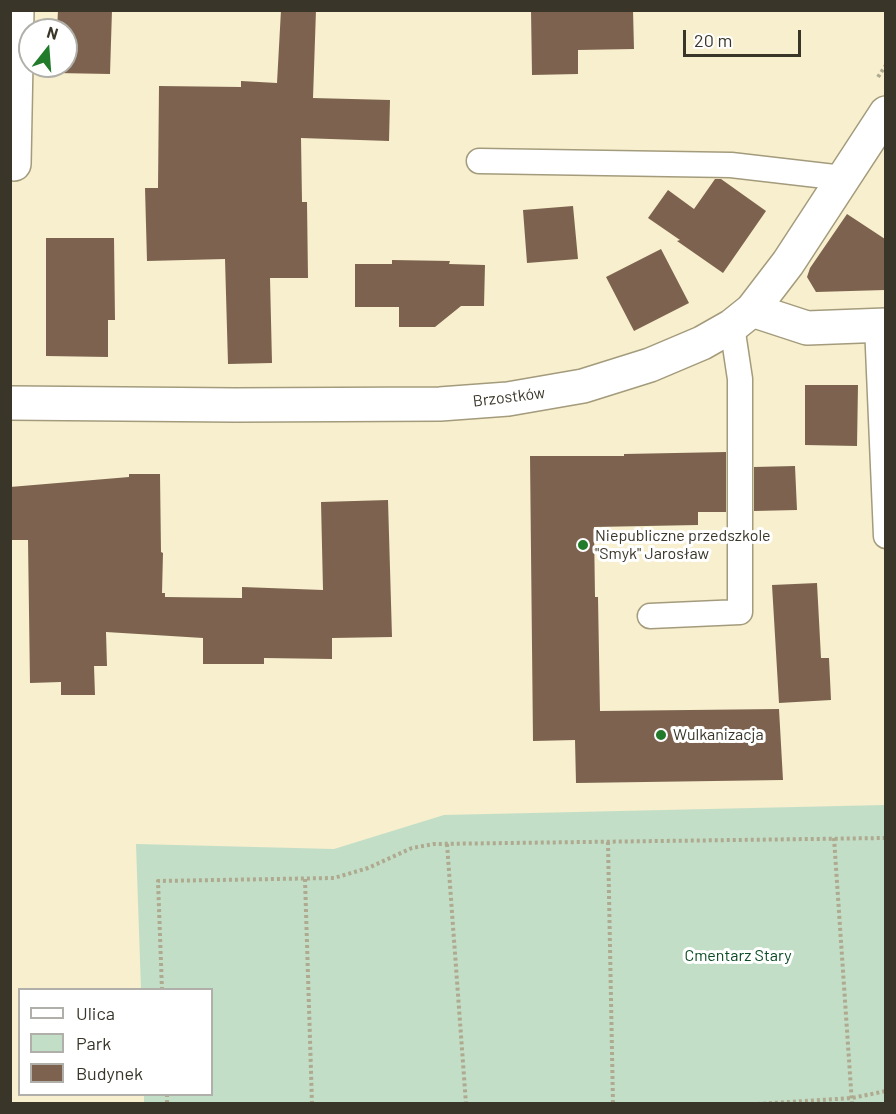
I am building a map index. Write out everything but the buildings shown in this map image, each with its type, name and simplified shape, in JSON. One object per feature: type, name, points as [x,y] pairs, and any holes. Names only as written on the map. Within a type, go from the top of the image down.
[{"type":"street","points":[[15,164],[17,10]]},
{"type":"street","name":"Brzostków","points":[[10,403],[429,405],[508,399],[583,386],[650,365],[702,343],[742,318],[780,275],[885,113]]},
{"type":"street","points":[[742,318],[807,328],[881,325]]},
{"type":"lane","points":[[480,161],[731,165],[843,178]]},
{"type":"lane","points":[[650,616],[740,612],[742,318]]},
{"type":"lane","points":[[881,325],[885,536]]},
{"type":"path","points":[[876,79],[885,65]]},
{"type":"path","points":[[834,838],[852,1104]]},
{"type":"path","points":[[162,988],[158,881],[334,878],[369,868],[412,848],[434,844],[885,838]]},
{"type":"path","points":[[608,842],[613,1104]]},
{"type":"path","points":[[447,844],[466,1104]]},
{"type":"path","points":[[305,879],[312,1104]]},
{"type":"path","points":[[757,1104],[852,1098],[885,1091]]},
{"type":"green space","name":"Cmentarz Stary","points":[[885,805],[885,1103],[144,1103],[144,1096],[213,1096],[213,988],[141,988],[136,844],[334,849],[444,815]]},
{"type":"place","name":"Niepubliczne przedszkole \"Smyk\" Jarosław","points":[[583,545]]},
{"type":"place","name":"Wulkanizacja","points":[[661,735]]}]
